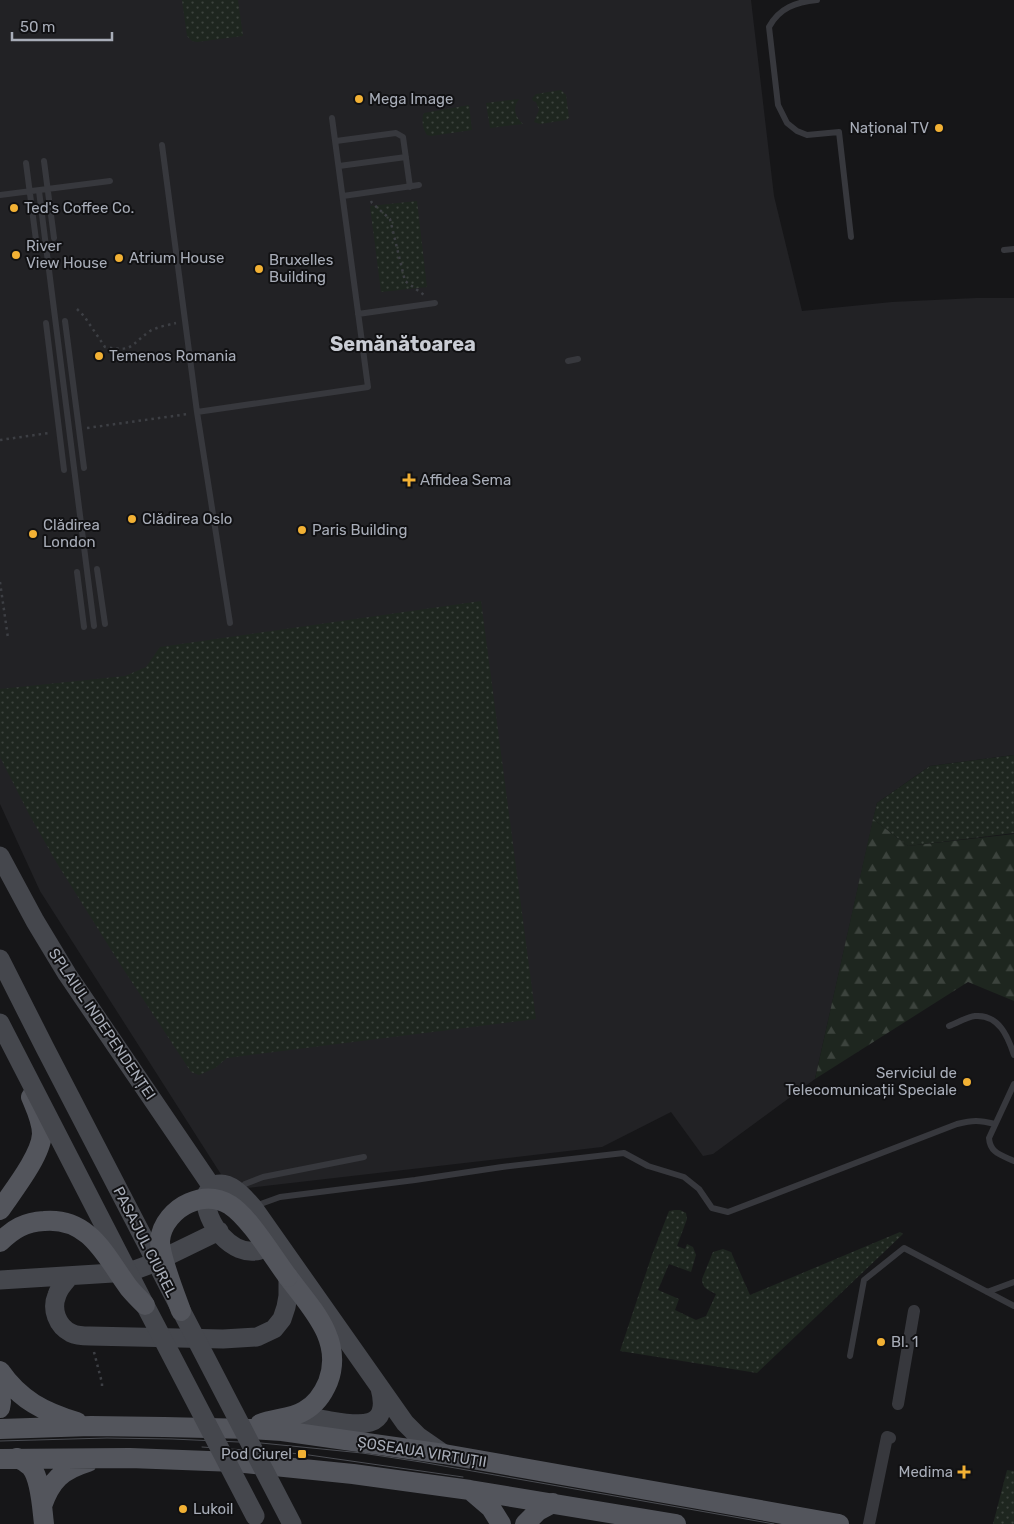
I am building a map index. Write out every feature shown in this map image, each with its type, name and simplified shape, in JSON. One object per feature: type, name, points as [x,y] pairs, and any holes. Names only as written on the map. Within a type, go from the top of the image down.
[{"type":"main road","name":"SPLAIUL INDEPENDENȚEI","points":[[0,856],[35,921],[68,974],[212,1187]]},
{"type":"main road","name":"PASAJUL CIUREL","points":[[0,959],[292,1524]]},
{"type":"main road","name":"PASAJUL CIUREL","points":[[0,1023],[257,1521]]},
{"type":"main road","points":[[0,1210],[33,1160],[41,1143],[41,1124],[22,1075],[20,1062]]},
{"type":"main road","points":[[276,1241],[260,1250],[246,1251],[236,1248],[219,1232],[210,1217],[206,1196],[208,1191],[216,1185],[226,1185],[238,1192],[253,1207],[405,1423],[411,1430],[444,1454]]},
{"type":"main road","points":[[181,1311],[162,1254],[160,1241],[163,1230],[172,1215],[179,1208],[195,1200],[213,1199],[222,1201],[232,1206],[250,1226],[316,1314],[326,1330],[332,1349],[330,1375],[325,1389],[320,1396],[304,1411],[296,1415],[264,1422],[250,1428]]},
{"type":"main road","points":[[0,1242],[22,1225],[34,1222],[49,1220],[78,1226],[92,1238],[130,1290],[145,1306]]},
{"type":"main road","points":[[0,1280],[122,1272],[141,1268],[219,1232]]},
{"type":"main road","points":[[70,1276],[57,1295],[55,1302],[56,1316],[63,1327],[70,1332],[90,1336],[223,1338],[257,1337],[274,1329],[282,1320],[286,1307],[288,1277]]},
{"type":"main road","points":[[0,1371],[10,1385],[38,1407],[61,1417],[91,1426]]},
{"type":"main road","points":[[282,1431],[312,1419],[358,1424],[371,1422],[377,1417],[382,1408],[380,1386]]},
{"type":"main road","points":[[0,1393],[0,1408]]},
{"type":"main road","name":"ȘOSEAUA VIRTUȚII","points":[[0,1429],[91,1426],[250,1428],[282,1431],[444,1454],[839,1524]]},
{"type":"main road","points":[[9,1458],[27,1464],[34,1472],[43,1515]]},
{"type":"main road","name":"ȘOSEAUA VIRTUȚII","points":[[9,1458],[99,1458],[235,1462],[353,1474],[470,1490],[553,1504],[629,1520],[676,1524]]},
{"type":"main road","points":[[43,1515],[48,1490],[58,1476],[72,1468],[99,1458]]},
{"type":"main road","points":[[470,1490],[491,1508],[501,1524]]},
{"type":"main road","points":[[525,1524],[538,1512],[553,1504]]},
{"type":"street","points":[[898,1404],[914,1311]]},
{"type":"street","points":[[869,1524],[887,1437],[890,1438]]},
{"type":"lane","points":[[816,0],[806,1],[784,10],[774,17],[769,27],[778,105],[788,123],[797,131],[807,136],[839,132],[851,236]]},
{"type":"lane","points":[[197,412],[368,387],[332,118]]},
{"type":"lane","points":[[336,141],[396,133],[403,137],[410,186]]},
{"type":"lane","points":[[162,145],[197,412],[230,623]]},
{"type":"lane","points":[[339,166],[406,157]]},
{"type":"lane","points":[[44,161],[54,238]]},
{"type":"lane","points":[[26,163],[36,240]]},
{"type":"lane","points":[[0,195],[110,181]]},
{"type":"lane","points":[[343,196],[419,185]]},
{"type":"lane","points":[[38,191],[94,626]]},
{"type":"lane","points":[[1004,250],[1014,249]]},
{"type":"lane","points":[[358,314],[436,303]]},
{"type":"lane","points":[[65,321],[84,468]]},
{"type":"lane","points":[[46,323],[64,470]]},
{"type":"lane","points":[[568,360],[578,359]]},
{"type":"lane","points":[[97,569],[104,624]]},
{"type":"lane","points":[[77,572],[84,627]]},
{"type":"lane","points":[[949,1026],[974,1016],[986,1017],[998,1023],[1005,1033],[1014,1055]]},
{"type":"lane","points":[[1014,1084],[989,1138],[989,1145],[994,1152],[1014,1161]]},
{"type":"lane","points":[[253,1207],[280,1197],[502,1167],[624,1153],[648,1166],[684,1177],[699,1189],[712,1208],[728,1212],[957,1124],[972,1120],[982,1120],[995,1124]]},
{"type":"lane","points":[[238,1192],[245,1184],[263,1177],[364,1157]]},
{"type":"lane","points":[[850,1356],[864,1280],[904,1248],[1014,1306]]},
{"type":"lane","points":[[987,1292],[1014,1282]]},
{"type":"path","points":[[369,192],[372,203],[390,219],[405,281],[436,303]]},
{"type":"path","points":[[77,309],[105,347],[122,350],[134,345],[152,330],[185,323]]},
{"type":"path","points":[[80,429],[197,412]]},
{"type":"path","points":[[0,440],[60,432]]},
{"type":"path","points":[[0,582],[8,638]]},
{"type":"path","points":[[90,1336],[102,1382],[102,1389]]},
{"type":"shaded area","points":[[0,0],[751,0],[774,196],[802,311],[892,302],[1014,298],[1014,755],[930,766],[877,803],[815,1079],[713,1154],[703,1156],[671,1112],[602,1147],[231,1190],[40,891],[0,804]]},
{"type":"green space","points":[[182,0],[238,0],[243,36],[192,41],[187,36]]},
{"type":"green space","points":[[561,90],[566,95],[569,118],[540,124],[534,122],[539,110],[532,98],[536,94]]},
{"type":"green space","points":[[519,99],[515,112],[523,124],[490,128],[486,103]]},
{"type":"green space","points":[[469,105],[472,130],[427,135],[423,124],[424,113]]},
{"type":"green space","points":[[417,201],[427,287],[381,292],[370,206]]},
{"type":"green space","points":[[481,601],[536,1019],[227,1058],[215,1068],[199,1075],[191,1072],[58,865],[0,757],[0,689],[125,676],[146,667],[160,647]]},
{"type":"green space","points":[[1014,755],[1014,833],[908,846],[873,819],[877,803],[930,766]]},
{"type":"green space","points":[[873,819],[908,846],[1014,834],[1014,1001],[968,982],[815,1079]]},
{"type":"green space","points":[[674,1210],[686,1213],[687,1219],[677,1246],[685,1249],[687,1244],[693,1247],[696,1255],[691,1272],[669,1264],[658,1290],[679,1299],[675,1310],[696,1320],[706,1316],[716,1294],[704,1287],[702,1282],[713,1252],[723,1249],[731,1252],[750,1295],[900,1232],[903,1234],[757,1373],[620,1351],[652,1255],[669,1211]]},
{"type":"green space","points":[[1007,1470],[1014,1471],[1014,1524],[993,1524]]},
{"type":"tram line","points":[[0,1441],[107,1438],[172,1439],[261,1443],[362,1453],[774,1524]]},
{"type":"tram line","points":[[202,1447],[302,1454],[463,1477]]},
{"type":"place","name":"Mega Image","points":[[359,99]]},
{"type":"place","name":"Național TV","points":[[939,128]]},
{"type":"place","name":"Ted's Coffee Co.","points":[[14,208]]},
{"type":"place","name":"River View House","points":[[16,255]]},
{"type":"place","name":"Atrium House","points":[[119,258]]},
{"type":"place","name":"Bruxelles Building","points":[[259,269]]},
{"type":"place","name":"Temenos Romania","points":[[99,356]]},
{"type":"place","name":"Affidea Sema","points":[[409,480]]},
{"type":"place","name":"Clădirea Oslo","points":[[132,519]]},
{"type":"place","name":"Paris Building","points":[[302,530]]},
{"type":"place","name":"Clădirea London","points":[[33,534]]},
{"type":"place","name":"Serviciul de Telecomunicații Speciale","points":[[967,1082]]},
{"type":"place","name":"Bl. 1","points":[[881,1342]]},
{"type":"place","name":"Pod Ciurel","points":[[302,1454]]},
{"type":"place","name":"Medima","points":[[964,1472]]},
{"type":"place","name":"Lukoil","points":[[183,1509]]},
{"type":"district","name":"Semănătoarea","points":[[403,344]]}]
